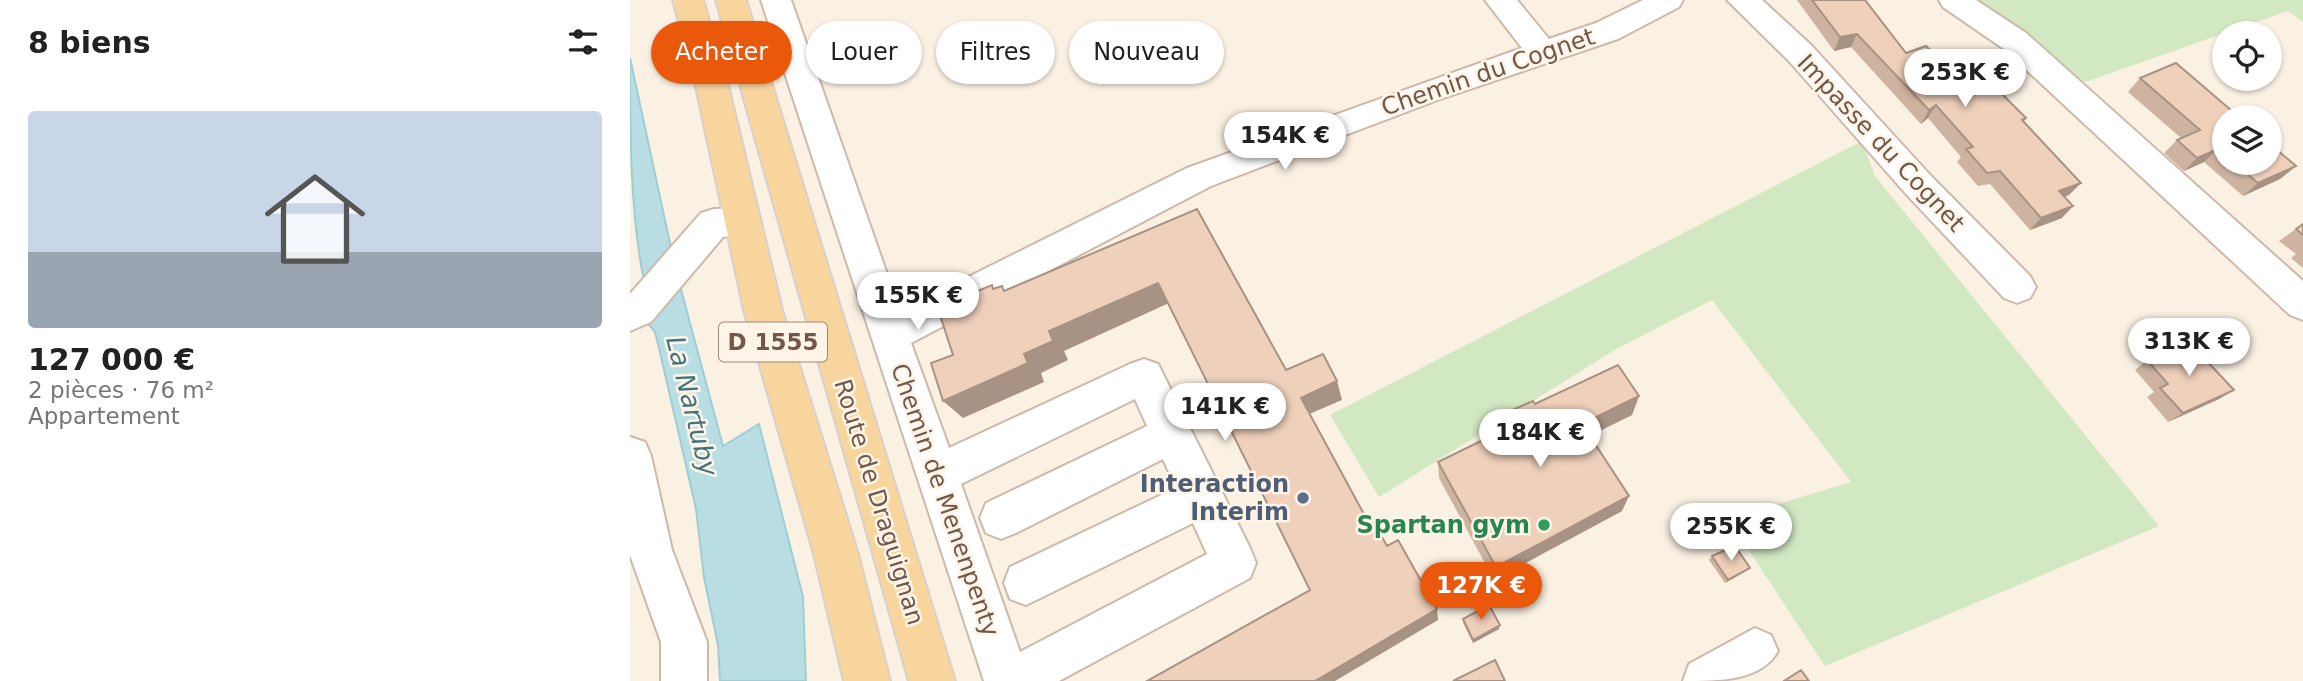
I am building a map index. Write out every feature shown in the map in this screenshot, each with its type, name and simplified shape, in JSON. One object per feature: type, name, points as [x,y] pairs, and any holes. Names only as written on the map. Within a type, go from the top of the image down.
[{"type":"main road","name":"D 1555","points":[[688,0],[709,72],[726,225],[763,310],[836,554],[867,681]]},
{"type":"main road","name":"Route de Draguignan","points":[[731,0],[932,681]]},
{"type":"street","name":"Chemin de Menenpenty","points":[[776,0],[888,336],[1010,681]]},
{"type":"street","points":[[1500,0],[1543,53]]},
{"type":"street","name":"Chemin du Cognet","points":[[888,336],[1199,177],[1432,90],[1608,31],[1668,0]]},
{"type":"street","name":"Impasse du Cognet","points":[[1742,0],[1762,15],[1925,193],[2017,287]]},
{"type":"street","points":[[1954,0],[2015,41],[2303,304]]},
{"type":"street","points":[[634,313],[726,225]]},
{"type":"street","points":[[936,475],[1144,376],[1234,564],[1010,681]]},
{"type":"street","points":[[1001,518],[1172,434]]},
{"type":"street","points":[[630,456],[650,550],[684,642],[684,681]]},
{"type":"street","points":[[1026,583],[1202,497]]},
{"type":"street","points":[[1706,681],[1755,651]]},
{"type":"green space","points":[[1970,0],[2303,0],[2303,22],[2288,11],[2259,21],[2212,21],[2212,38],[2085,82]]},
{"type":"green space","points":[[1862,141],[1875,176],[2159,526],[1825,666],[1728,519],[1851,482],[1712,300],[1618,348],[1379,497],[1330,415]]},
{"type":"water","points":[[630,58],[673,257],[646,289],[634,206]]},
{"type":"water","name":"La Nartuby","points":[[679,282],[723,446],[759,424],[803,597],[806,681],[720,681],[718,645],[704,577],[696,509],[655,332],[646,321]]},
{"type":"building","points":[[1812,0],[1865,0],[1906,53],[1926,46],[1958,78],[1979,71],[2026,118],[2022,120],[2081,183],[2059,191],[2073,206],[2041,218],[2000,171],[1987,173],[1966,149],[1973,147],[1936,105],[1929,110],[1857,34],[1840,37]]},
{"type":"building","points":[[2176,63],[2225,105],[2212,105],[2212,152],[2197,158],[2177,140],[2200,130],[2140,78]]},
{"type":"building","points":[[2282,154],[2296,166],[2282,172]]},
{"type":"building","points":[[2248,175],[2276,175],[2258,183]]},
{"type":"building","points":[[1197,209],[1286,370],[1323,354],[1337,381],[1301,398],[1365,516],[1369,514],[1387,546],[1398,540],[1437,609],[1315,681],[1147,681],[1310,590],[1158,283],[1049,331],[1053,341],[1024,354],[1028,363],[943,401],[931,363],[953,355],[941,318],[973,304],[970,294],[992,285],[993,289],[1002,286],[1004,291]]},
{"type":"building","points":[[2303,224],[2303,235],[2296,229]]},
{"type":"building","points":[[2190,343],[2234,390],[2183,413],[2160,388],[2168,384],[2147,360]]},
{"type":"building","points":[[1618,365],[1639,396],[1582,424],[1629,496],[1496,567],[1438,462],[1518,423],[1512,410],[1533,401],[1535,404]]},
{"type":"building","points":[[1735,546],[1750,568],[1728,580],[1712,556]]},
{"type":"building","points":[[1489,605],[1500,625],[1473,640],[1463,619]]},
{"type":"building","points":[[1495,660],[1505,681],[1453,681]]},
{"type":"building","points":[[1801,670],[1809,681],[1784,681]]},
{"type":"place","name":"Interaction Interim","points":[[1303,498]]},
{"type":"place","name":"Spartan gym","points":[[1544,525]]}]
